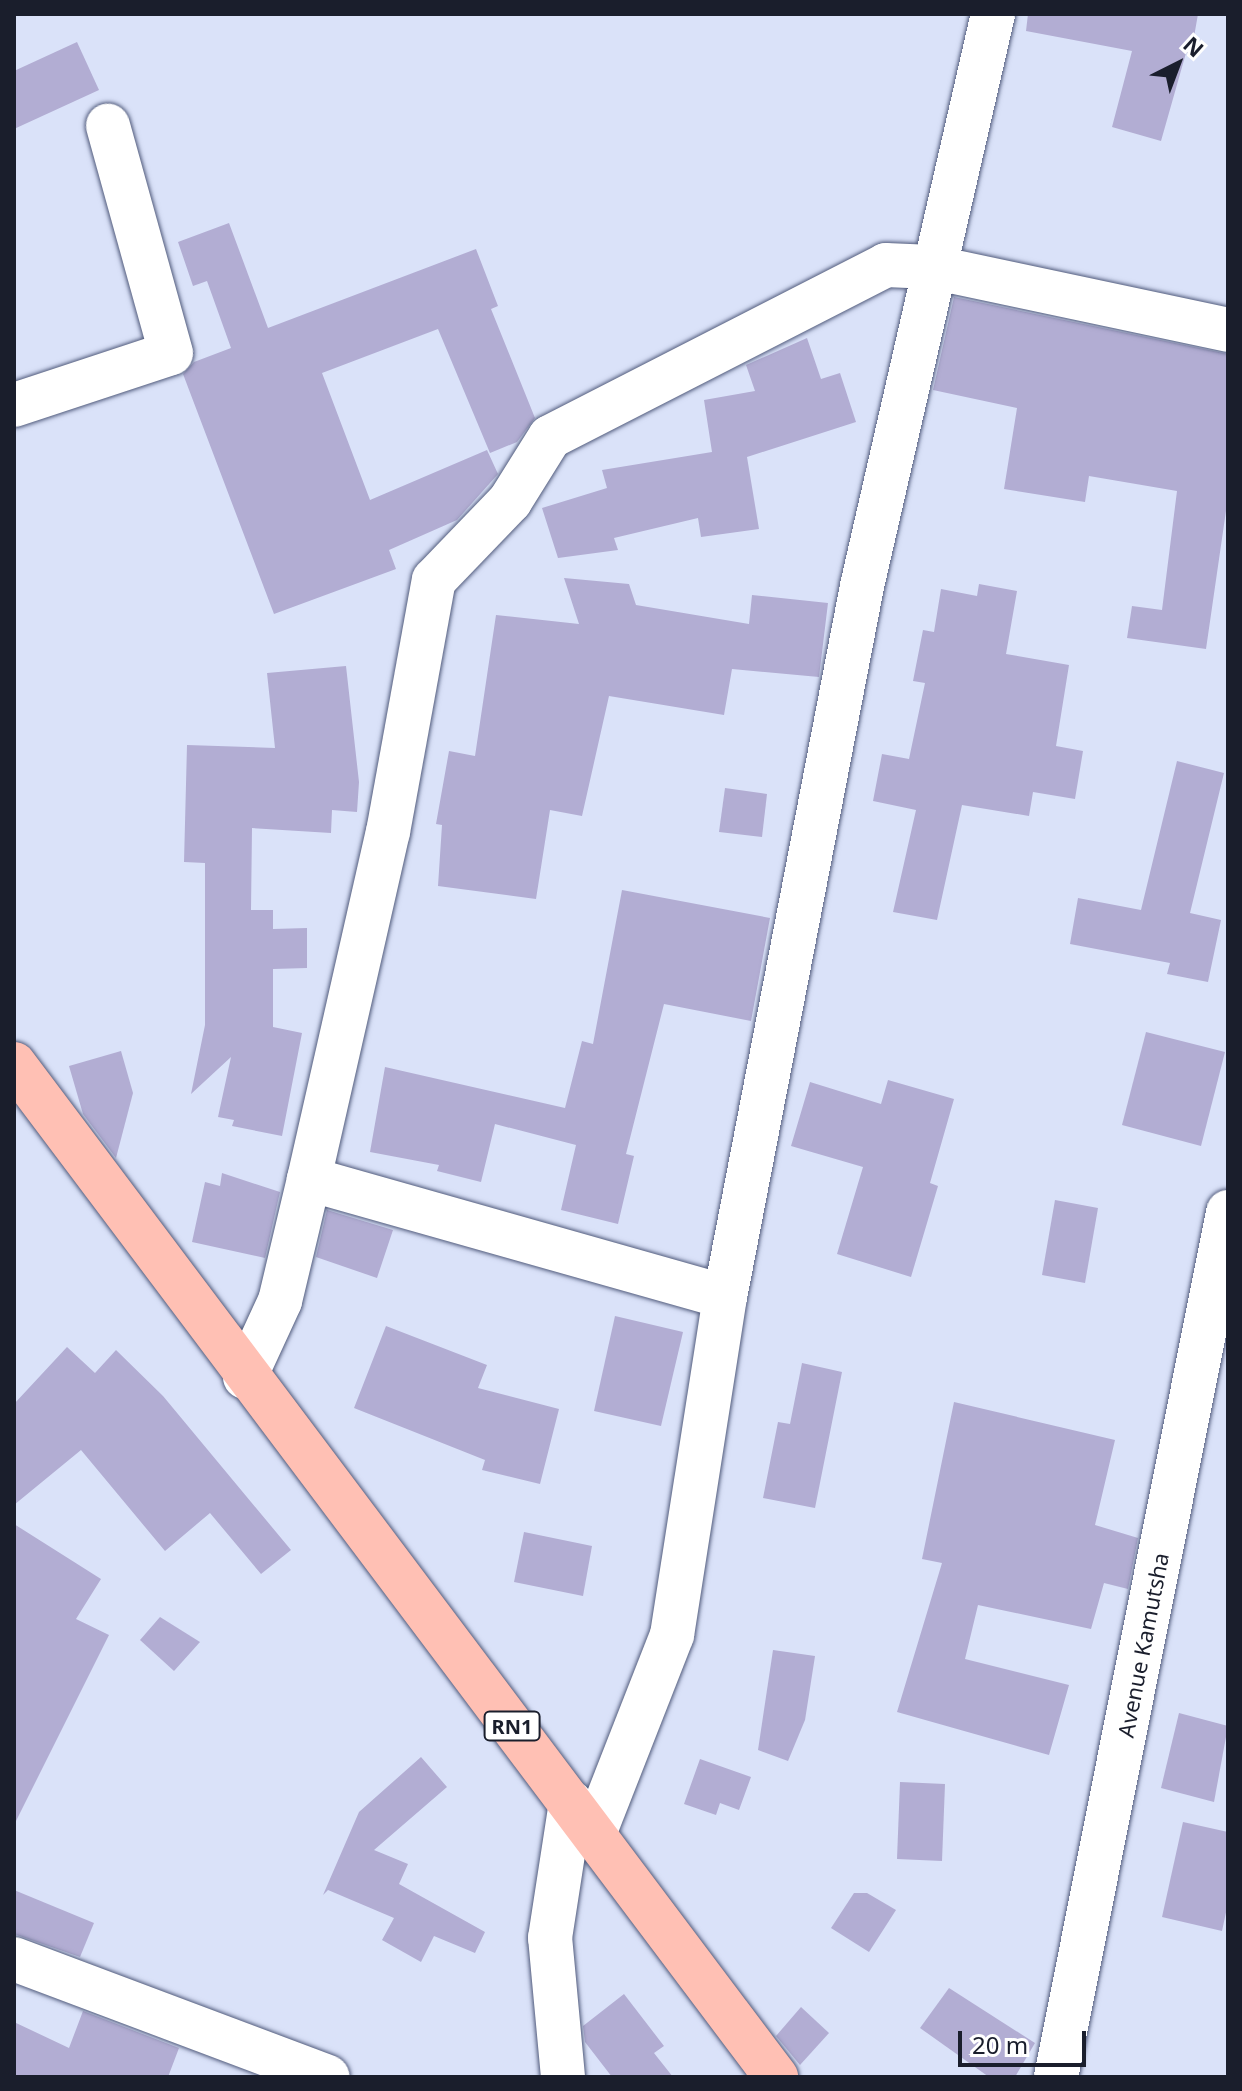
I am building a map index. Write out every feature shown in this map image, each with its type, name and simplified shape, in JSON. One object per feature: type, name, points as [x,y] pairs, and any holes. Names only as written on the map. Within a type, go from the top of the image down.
[{"type":"highway","name":"RN1","points":[[14,1064],[245,1377],[776,2077]]},
{"type":"street","points":[[563,2077],[550,1938],[582,1819],[672,1635],[725,1297],[862,586],[932,267],[993,14]]},
{"type":"street","points":[[14,405],[171,353],[108,126]]},
{"type":"street","points":[[245,1377],[280,1301],[309,1179],[388,832],[434,580],[510,501],[550,437],[886,265],[932,267],[1228,330]]},
{"type":"street","points":[[309,1179],[725,1297]]},
{"type":"street","name":"Avenue Kamutsha","points":[[1056,2077],[1228,1212]]},
{"type":"street","points":[[14,1959],[328,2077]]},
{"type":"building","points":[[1028,14],[1198,14],[1191,54],[1186,53],[1161,141],[1112,127],[1132,51],[1026,31]]},
{"type":"building","points":[[77,42],[99,90],[14,129],[14,71]]},
{"type":"building","points":[[229,223],[268,328],[476,249],[498,306],[491,309],[535,418],[517,442],[490,453],[438,329],[322,373],[370,500],[487,450],[498,474],[457,520],[389,550],[396,569],[274,614],[183,374],[194,362],[231,348],[207,281],[193,286],[178,242]]},
{"type":"building","points":[[954,297],[1228,354],[1228,497],[1206,649],[1127,638],[1132,606],[1162,610],[1177,491],[1089,476],[1085,502],[1004,489],[1017,408],[933,390]]},
{"type":"building","points":[[807,338],[821,379],[840,373],[856,422],[747,457],[759,529],[701,537],[698,518],[614,538],[618,550],[558,558],[542,508],[607,488],[602,470],[712,452],[704,400],[755,391],[746,365]]},
{"type":"building","points":[[564,578],[629,584],[636,605],[749,624],[752,595],[828,603],[819,677],[732,669],[724,715],[609,696],[582,816],[550,810],[536,899],[438,886],[442,825],[436,824],[449,751],[475,756],[496,615],[579,624]]},
{"type":"building","points":[[979,584],[1017,591],[1006,654],[1069,665],[1056,746],[1083,751],[1075,799],[1033,792],[1029,816],[962,805],[937,920],[893,912],[916,810],[873,801],[882,754],[909,759],[925,683],[913,681],[923,630],[934,632],[941,589],[977,596]]},
{"type":"building","points":[[346,666],[359,782],[357,812],[332,810],[331,833],[252,828],[251,910],[273,910],[273,929],[307,928],[307,968],[273,969],[273,1027],[302,1033],[282,1136],[232,1126],[234,1120],[218,1117],[231,1057],[191,1094],[205,1025],[205,863],[184,862],[187,745],[275,748],[267,673]]},
{"type":"building","points":[[1177,761],[1224,773],[1190,913],[1221,920],[1208,982],[1167,974],[1170,963],[1070,944],[1078,898],[1141,910]]},
{"type":"building","points":[[725,788],[767,794],[762,837],[719,832]]},
{"type":"building","points":[[622,890],[770,918],[751,1021],[664,1004],[626,1154],[634,1156],[618,1224],[561,1210],[576,1145],[495,1124],[481,1182],[437,1171],[439,1165],[370,1152],[385,1067],[565,1108],[582,1041],[593,1044]]},
{"type":"building","points":[[1146,1032],[1225,1052],[1201,1146],[1122,1125]]},
{"type":"building","points":[[121,1051],[133,1093],[116,1158],[83,1114],[69,1066]]},
{"type":"building","points":[[888,1080],[954,1099],[930,1183],[938,1186],[911,1277],[837,1254],[863,1167],[791,1146],[810,1082],[881,1104]]},
{"type":"building","points":[[222,1173],[280,1192],[265,1258],[192,1242],[205,1182],[220,1186]]},
{"type":"building","points":[[1055,1200],[1098,1208],[1085,1283],[1042,1275]]},
{"type":"building","points":[[327,1210],[393,1230],[377,1278],[316,1257]]},
{"type":"building","points":[[615,1316],[683,1332],[661,1426],[594,1411]]},
{"type":"building","points":[[386,1326],[487,1365],[478,1388],[559,1409],[540,1484],[482,1470],[485,1460],[354,1408]]},
{"type":"building","points":[[67,1347],[95,1373],[116,1350],[163,1396],[291,1550],[261,1574],[210,1513],[165,1551],[81,1450],[14,1505],[14,1404]]},
{"type":"building","points":[[802,1363],[842,1372],[815,1508],[763,1498],[778,1422],[790,1424]]},
{"type":"building","points":[[954,1402],[1115,1440],[1095,1525],[1138,1538],[1128,1589],[1104,1583],[1091,1629],[978,1605],[965,1659],[1069,1685],[1049,1755],[897,1712],[942,1563],[922,1559]]},
{"type":"building","points":[[14,1524],[101,1579],[76,1619],[109,1635],[14,1825]]},
{"type":"building","points":[[524,1532],[592,1546],[583,1596],[514,1582]]},
{"type":"building","points":[[160,1617],[200,1642],[174,1671],[140,1640]]},
{"type":"building","points":[[773,1650],[815,1656],[805,1720],[788,1761],[758,1750]]},
{"type":"building","points":[[1179,1713],[1228,1726],[1214,1802],[1161,1788]]},
{"type":"building","points":[[421,1757],[447,1787],[374,1850],[408,1864],[399,1884],[485,1932],[475,1953],[434,1936],[421,1962],[382,1940],[394,1918],[328,1890],[323,1895],[359,1812]]},
{"type":"building","points":[[700,1759],[751,1777],[739,1810],[720,1803],[716,1815],[684,1804]]},
{"type":"building","points":[[900,1782],[945,1784],[942,1861],[897,1859]]},
{"type":"building","points":[[1183,1822],[1228,1832],[1228,1903],[1222,1931],[1162,1917]]},
{"type":"building","points":[[14,1890],[94,1923],[80,1957],[14,1934]]},
{"type":"building","points":[[854,1893],[867,1893],[896,1910],[869,1952],[831,1928]]},
{"type":"building","points":[[949,1988],[1035,2043],[1015,2077],[989,2077],[920,2028]]},
{"type":"building","points":[[624,1994],[664,2046],[654,2053],[673,2077],[612,2077],[585,2042],[583,2026]]},
{"type":"building","points":[[801,2007],[829,2033],[800,2065],[776,2036]]},
{"type":"building","points":[[83,2011],[179,2048],[168,2077],[14,2077],[14,2022],[69,2048]]}]
